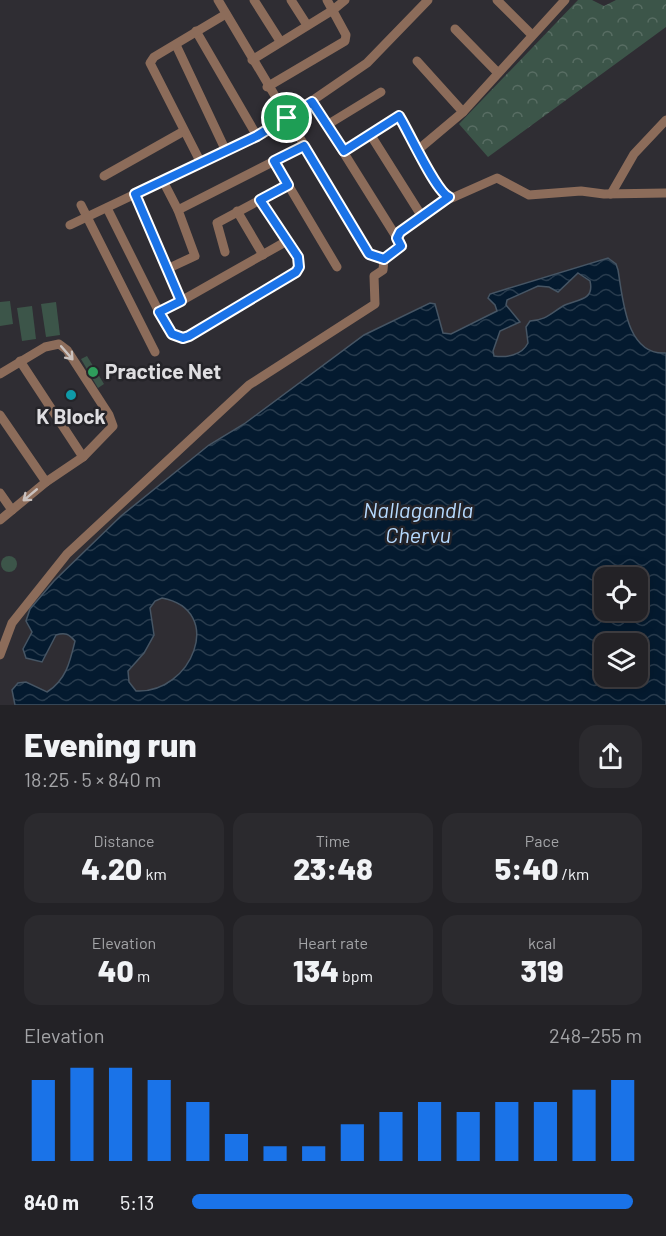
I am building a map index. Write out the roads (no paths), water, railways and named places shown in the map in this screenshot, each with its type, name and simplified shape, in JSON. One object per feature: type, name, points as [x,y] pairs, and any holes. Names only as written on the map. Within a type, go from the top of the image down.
[{"type":"street","points":[[218,0],[267,87],[369,254],[384,259]]},
{"type":"street","points":[[254,0],[280,41]]},
{"type":"street","points":[[291,0],[307,25]]},
{"type":"street","points":[[267,87],[345,41],[346,35],[327,0]]},
{"type":"street","points":[[252,60],[333,10],[345,0]]},
{"type":"street","points":[[70,225],[257,136],[287,118],[367,63],[428,0]]},
{"type":"street","points":[[497,0],[531,34]]},
{"type":"street","points":[[419,148],[463,112],[531,34],[565,0]]},
{"type":"street","points":[[201,163],[150,66],[150,60],[196,30],[226,14]]},
{"type":"street","points":[[455,29],[498,74]]},
{"type":"street","points":[[196,30],[257,136]]},
{"type":"street","points":[[176,45],[226,151]]},
{"type":"street","points":[[417,61],[463,112]]},
{"type":"street","points":[[327,125],[381,92]]},
{"type":"street","points":[[0,655],[12,622],[67,554],[249,385],[375,304],[374,276],[383,270],[384,259],[401,246],[312,102]]},
{"type":"street","points":[[391,106],[419,148],[421,159],[442,193],[449,197]]},
{"type":"street","points":[[344,151],[399,116]]},
{"type":"street","points":[[611,194],[634,154],[666,120]]},
{"type":"street","points":[[104,176],[184,131]]},
{"type":"street","points":[[370,134],[420,215]]},
{"type":"street","points":[[178,210],[304,146]]},
{"type":"street","points":[[274,161],[337,267]]},
{"type":"street","points":[[397,238],[420,215],[449,197],[497,178],[530,195],[581,191],[611,194],[666,193]]},
{"type":"street","points":[[163,181],[178,210],[195,256],[167,269]]},
{"type":"street","points":[[225,252],[216,225],[237,211],[288,185]]},
{"type":"street","points":[[135,194],[181,301]]},
{"type":"street","points":[[106,208],[172,334],[183,338],[296,272],[300,262],[260,200]]},
{"type":"street","points":[[81,205],[155,352]]},
{"type":"street","points":[[237,211],[263,255]]},
{"type":"street","points":[[159,312],[288,241]]},
{"type":"street","points":[[0,375],[45,347],[59,344],[67,350],[109,415],[113,426],[82,457],[46,482],[0,520]]},
{"type":"street","points":[[20,361],[82,457]]},
{"type":"street","points":[[0,415],[46,482]]},
{"type":"street","points":[[0,493],[12,510]]},
{"type":"water","name":"Nallagandla Chervu","points":[[608,258],[616,264],[625,310],[635,336],[642,345],[653,351],[666,353],[666,705],[15,705],[12,690],[18,683],[26,682],[47,692],[59,682],[69,663],[75,641],[67,634],[56,635],[42,662],[26,658],[23,649],[32,632],[26,621],[30,609],[54,581],[121,516],[209,445],[244,424],[364,335],[430,303],[435,304],[443,333],[451,334],[497,311],[488,298],[490,294]],"holes":[[[578,273],[590,281],[591,288],[587,296],[563,306],[544,318],[530,321],[526,327],[528,343],[518,353],[509,356],[494,356],[493,351],[500,331],[520,322],[506,305],[507,300],[538,286],[549,287],[558,292]],[[162,598],[182,606],[193,618],[197,633],[194,650],[186,666],[173,679],[156,688],[136,691],[129,682],[128,671],[144,653],[154,635],[150,608],[155,601]]]},
{"type":"place","name":"Practice Net","points":[[93,372]]},
{"type":"place","name":"K Block","points":[[71,395]]}]
